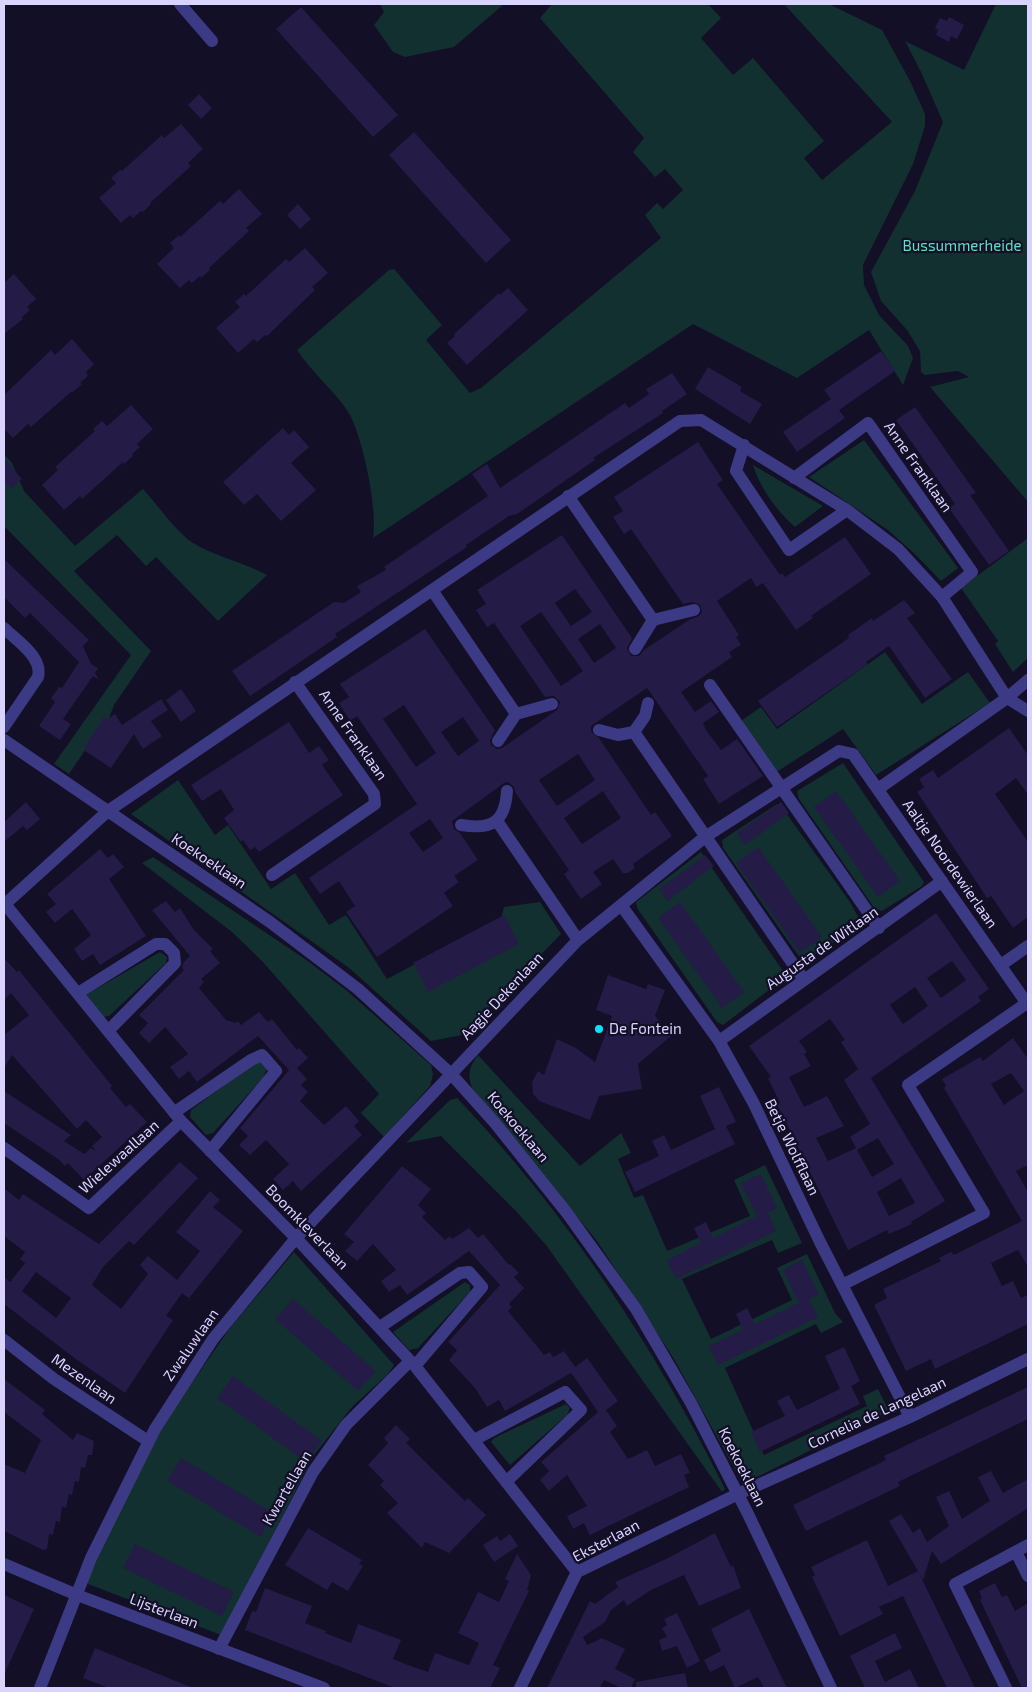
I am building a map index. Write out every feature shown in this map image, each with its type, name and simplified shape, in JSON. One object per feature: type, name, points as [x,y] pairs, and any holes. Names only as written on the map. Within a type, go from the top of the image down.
[{"type":"street","points":[[180,4],[212,41]]},
{"type":"street","points":[[4,905],[108,811],[680,421],[701,420],[744,445],[847,510],[898,549],[942,597],[1007,698],[1028,711]]},
{"type":"street","name":"Anne Franklaan","points":[[794,478],[868,422],[972,572],[942,597]]},
{"type":"street","points":[[744,445],[736,471],[789,550],[847,510]]},
{"type":"street","points":[[568,496],[653,620]]},
{"type":"street","points":[[432,590],[516,714]]},
{"type":"street","points":[[635,649],[653,620],[694,610]]},
{"type":"street","points":[[4,628],[37,660],[40,669],[38,677],[4,727]]},
{"type":"street","points":[[878,788],[1007,698],[1028,680]]},
{"type":"street","name":"Anne Franklaan","points":[[272,875],[375,804],[374,794],[295,682]]},
{"type":"street","points":[[710,685],[879,928]]},
{"type":"street","points":[[599,730],[618,736],[634,732],[645,716],[648,703]]},
{"type":"street","points":[[498,741],[516,714],[552,704]]},
{"type":"street","points":[[634,732],[804,980]]},
{"type":"street","name":"Koekoeklaan","points":[[4,740],[270,922],[350,983],[452,1075],[495,1123],[567,1213],[636,1309],[691,1403],[738,1494],[832,1688]]},
{"type":"street","name":"Aagje Dekenlaan","points":[[452,1075],[578,940],[705,837],[839,751]]},
{"type":"street","name":"Aaltje Noordewierlaan","points":[[839,751],[853,754],[1028,1004]]},
{"type":"street","points":[[461,825],[477,828],[497,821],[506,808],[507,791]]},
{"type":"street","points":[[497,821],[578,940]]},
{"type":"street","name":"Augusta de Witlaan","points":[[719,1041],[942,882]]},
{"type":"street","name":"Boomkleverlaan","points":[[4,905],[178,1117],[296,1238],[380,1327],[412,1364],[507,1481],[577,1572]]},
{"type":"street","name":"Betje Wolfflaan","points":[[621,906],[719,1041],[753,1102],[842,1285],[910,1417]]},
{"type":"street","points":[[78,993],[156,944],[165,944],[174,952],[174,963],[108,1031]]},
{"type":"street","points":[[1001,965],[1028,946]]},
{"type":"street","points":[[842,1285],[984,1213],[908,1085],[1028,1004]]},
{"type":"street","points":[[178,1117],[251,1060],[262,1055],[276,1071],[210,1151]]},
{"type":"street","name":"Zwaluwlaan","points":[[40,1688],[91,1558],[148,1441],[184,1382],[213,1339],[296,1238],[452,1075]]},
{"type":"street","name":"Wielewaallaan","points":[[4,1148],[89,1208],[178,1117]]},
{"type":"street","points":[[380,1327],[460,1273],[469,1272],[482,1287],[412,1364]]},
{"type":"street","name":"Mezenlaan","points":[[4,1340],[54,1379],[148,1441]]},
{"type":"street","name":"Cornelia de Langelaan","points":[[738,1494],[910,1417],[1028,1359]]},
{"type":"street","name":"Kwartellaan","points":[[219,1649],[313,1472],[346,1425],[412,1364]]},
{"type":"street","points":[[474,1440],[565,1392],[581,1410],[507,1481]]},
{"type":"street","name":"Eksterlaan","points":[[520,1688],[577,1572],[738,1494]]},
{"type":"street","points":[[1006,1688],[955,1584],[1028,1545]]},
{"type":"street","points":[[1016,1552],[1028,1576]]},
{"type":"street","name":"Lijsterlaan","points":[[4,1564],[77,1596],[317,1687]]},
{"type":"green space","points":[[380,4],[504,4],[454,47],[405,57],[393,52],[374,25],[384,12]]},
{"type":"green space","points":[[552,4],[708,4],[721,18],[701,38],[733,75],[753,58],[824,141],[804,158],[822,180],[892,122],[784,4],[829,4],[882,30],[910,81],[925,114],[925,126],[913,164],[863,265],[864,285],[879,315],[908,346],[913,358],[903,385],[869,330],[797,378],[693,324],[373,538],[374,526],[371,493],[355,426],[345,407],[297,350],[389,270],[394,269],[442,325],[426,340],[470,393],[481,388],[661,238],[645,215],[657,203],[663,209],[683,190],[665,169],[655,177],[633,152],[644,138],[540,18]]},
{"type":"green space","name":"Bussummerheide","points":[[996,4],[1028,4],[1028,502],[930,387],[969,377],[958,371],[925,375],[921,372],[920,351],[907,330],[881,301],[871,272],[915,191],[943,122],[905,41],[964,70]]},
{"type":"green space","points":[[864,440],[958,568],[941,581],[888,530],[809,477]]},
{"type":"green space","points":[[4,454],[12,463],[24,491],[75,546],[143,489],[187,539],[211,552],[267,575],[218,621],[156,557],[146,566],[117,535],[74,571],[151,651],[114,705],[104,731],[94,737],[69,774],[54,764],[131,655],[4,526]]},
{"type":"green space","points":[[753,465],[823,506],[795,527],[770,499]]},
{"type":"green space","points":[[1028,538],[1028,658],[1013,672],[995,644],[998,641],[961,588]]},
{"type":"green space","points":[[885,652],[922,704],[968,672],[990,703],[876,775],[843,729],[775,773],[741,721],[761,707],[777,729]]},
{"type":"green space","points":[[843,763],[924,882],[922,886],[882,911],[875,909],[799,799],[797,791]]},
{"type":"green space","points":[[178,780],[215,835],[228,825],[271,889],[295,873],[329,925],[346,915],[387,979],[501,919],[504,907],[540,902],[561,934],[462,1035],[431,1041],[348,967],[131,814]]},
{"type":"green space","points":[[777,804],[781,806],[850,902],[862,924],[803,962],[723,848],[722,840]]},
{"type":"green space","points":[[701,852],[785,974],[782,980],[723,1025],[717,1022],[637,908],[636,902]]},
{"type":"green space","points":[[153,857],[305,959],[346,990],[431,1065],[433,1074],[430,1086],[384,1137],[361,1113],[379,1094],[262,961],[232,932],[142,863]]},
{"type":"green space","points":[[160,952],[167,957],[166,963],[109,1016],[103,1017],[86,996]]},
{"type":"green space","points":[[478,1055],[580,1166],[621,1133],[631,1153],[618,1159],[634,1198],[643,1195],[667,1251],[750,1216],[734,1180],[765,1165],[802,1243],[778,1253],[772,1240],[682,1279],[711,1339],[792,1300],[777,1268],[807,1254],[835,1313],[843,1322],[821,1333],[816,1324],[725,1368],[764,1455],[867,1406],[863,1396],[878,1389],[889,1411],[743,1484],[674,1359],[597,1241],[472,1088],[470,1071]]},
{"type":"green space","points":[[256,1062],[264,1062],[268,1067],[263,1078],[213,1133],[206,1135],[190,1117],[191,1110]]},
{"type":"green space","points":[[457,1098],[535,1187],[606,1283],[669,1384],[698,1436],[725,1489],[722,1492],[546,1245],[516,1211],[441,1136],[406,1143],[450,1100]]},
{"type":"green space","points":[[294,1252],[394,1365],[388,1374],[352,1407],[314,1455],[221,1635],[88,1584],[88,1578],[148,1450],[170,1414],[230,1328]]},
{"type":"green space","points":[[465,1282],[470,1285],[470,1292],[418,1348],[409,1350],[393,1332]]},
{"type":"green space","points":[[566,1404],[570,1408],[567,1415],[510,1465],[491,1442],[494,1438]]},
{"type":"building","points":[[301,7],[398,115],[373,137],[276,29]]},
{"type":"building","points":[[949,17],[964,25],[957,39],[951,36],[949,42],[936,35],[938,30],[935,28],[940,18],[947,21]]},
{"type":"building","points":[[199,94],[212,108],[201,119],[188,105]]},
{"type":"building","points":[[181,124],[203,149],[188,163],[191,166],[150,203],[143,212],[141,211],[133,218],[130,215],[121,223],[99,198],[116,183],[111,178],[120,170],[122,171],[162,135],[164,138]]},
{"type":"building","points":[[414,132],[511,240],[486,263],[389,155]]},
{"type":"building","points":[[239,189],[262,214],[246,228],[249,231],[209,268],[210,270],[192,283],[189,280],[180,288],[157,264],[174,248],[170,243],[179,235],[180,237],[220,201],[223,204]]},
{"type":"building","points":[[298,204],[311,219],[300,229],[287,215]]},
{"type":"building","points":[[305,248],[328,273],[312,287],[315,290],[267,336],[265,335],[257,342],[254,339],[238,353],[216,328],[240,307],[235,302],[244,294],[246,296],[286,259],[289,262]]},
{"type":"building","points":[[14,274],[36,299],[27,307],[30,310],[22,317],[23,319],[4,334],[4,283]]},
{"type":"building","points":[[508,288],[528,310],[467,365],[447,343],[455,336],[454,334],[499,293],[500,295]]},
{"type":"building","points":[[72,339],[94,364],[86,372],[88,376],[80,383],[82,384],[31,427],[28,424],[13,438],[4,429],[4,395],[51,350],[55,355]]},
{"type":"building","points":[[881,351],[895,371],[839,410],[845,418],[797,452],[783,432],[831,399],[824,390]]},
{"type":"building","points":[[708,367],[742,387],[740,391],[762,404],[750,424],[695,389]]},
{"type":"building","points":[[672,373],[687,394],[662,411],[663,413],[593,458],[595,460],[517,514],[509,516],[466,545],[467,547],[335,634],[337,637],[250,696],[232,671],[334,602],[344,603],[361,592],[357,586],[386,570],[384,567],[488,496],[472,474],[487,464],[500,488],[625,403],[629,408],[649,394],[646,389]]},
{"type":"building","points":[[131,405],[153,429],[137,444],[140,447],[132,454],[133,456],[124,464],[123,462],[82,499],[80,496],[64,510],[42,485],[58,470],[55,467],[95,431],[93,429],[102,421],[107,426]]},
{"type":"building","points":[[915,407],[976,493],[970,495],[1009,551],[989,565],[949,508],[955,504],[896,420]]},
{"type":"building","points":[[283,428],[289,435],[294,430],[309,447],[291,463],[316,490],[281,521],[257,494],[244,505],[223,482]]},
{"type":"building","points":[[698,442],[723,480],[717,484],[780,575],[782,573],[785,577],[845,537],[871,574],[811,616],[813,618],[796,630],[763,583],[756,587],[751,578],[717,601],[739,635],[736,637],[741,645],[729,652],[732,657],[681,692],[695,712],[711,701],[719,712],[703,723],[706,730],[721,750],[737,739],[763,776],[719,804],[703,779],[708,776],[647,688],[591,726],[591,732],[599,738],[651,815],[655,812],[672,836],[633,864],[635,868],[628,873],[623,873],[613,859],[593,872],[602,884],[581,899],[564,874],[569,870],[515,792],[514,787],[508,782],[504,783],[452,821],[454,829],[460,833],[478,860],[454,876],[459,882],[444,893],[453,906],[377,957],[346,912],[355,906],[339,881],[320,894],[309,878],[417,804],[357,716],[350,721],[339,703],[349,697],[340,684],[425,629],[495,730],[490,740],[491,745],[497,749],[502,748],[557,710],[560,702],[554,696],[545,697],[494,623],[487,627],[476,610],[486,604],[477,590],[562,535],[632,638],[627,648],[631,656],[639,656],[644,650],[689,620],[699,616],[702,612],[700,605],[693,602],[683,604],[631,529],[624,534],[613,517],[623,511],[614,497]],"holes":[[[575,589],[592,612],[571,626],[555,603]],[[541,612],[583,671],[561,686],[520,626]],[[600,624],[616,648],[594,663],[578,639]],[[404,705],[436,753],[416,767],[383,719]],[[463,717],[479,741],[458,756],[441,732]],[[578,754],[595,780],[557,806],[539,780]],[[603,791],[621,818],[582,844],[564,818]],[[430,819],[443,838],[423,852],[409,833]]]},
{"type":"building","points":[[4,459],[22,479],[11,489],[4,481]]},
{"type":"building","points":[[4,559],[89,640],[83,646],[91,664],[98,668],[95,673],[99,680],[93,676],[63,719],[71,724],[60,740],[39,726],[55,702],[51,698],[59,687],[62,688],[79,662],[30,613],[25,618],[4,597]]},
{"type":"building","points":[[904,600],[915,613],[907,618],[952,679],[925,698],[889,646],[866,662],[868,664],[777,727],[758,701],[849,638],[848,635],[872,618],[873,621]]},
{"type":"building","points":[[181,689],[196,711],[181,722],[166,700]]},
{"type":"building","points":[[161,699],[168,710],[151,721],[162,736],[143,749],[134,734],[111,768],[85,751],[85,746],[104,717],[107,719],[115,714],[122,725]]},
{"type":"building","points":[[289,722],[309,753],[319,746],[329,760],[322,765],[343,795],[259,852],[255,847],[250,850],[243,840],[241,842],[224,818],[234,810],[221,789],[202,801],[191,785]]},
{"type":"building","points":[[1009,728],[1028,755],[1028,795],[1016,778],[995,794],[1028,842],[1028,917],[1013,928],[991,896],[987,898],[917,792],[924,787],[919,779],[933,770],[938,778]]},
{"type":"building","points":[[836,791],[900,881],[878,897],[814,807]]},
{"type":"building","points":[[26,802],[40,819],[27,830],[23,826],[4,842],[4,822]]},
{"type":"building","points":[[781,802],[789,813],[745,845],[737,833]]},
{"type":"building","points":[[758,847],[822,937],[800,953],[736,863]]},
{"type":"building","points":[[100,849],[108,858],[113,854],[124,867],[109,879],[146,936],[100,965],[93,954],[82,961],[74,949],[91,935],[72,909],[55,923],[46,912],[56,904],[47,894]]},
{"type":"building","points":[[705,855],[714,866],[667,901],[659,889]]},
{"type":"building","points":[[166,901],[175,912],[180,908],[194,930],[213,949],[210,951],[220,963],[201,979],[204,982],[199,988],[226,1020],[236,1023],[238,1021],[241,1025],[259,1012],[268,1022],[272,1019],[297,1050],[299,1048],[308,1058],[297,1068],[307,1079],[301,1085],[308,1092],[300,1101],[324,1125],[346,1106],[359,1121],[354,1126],[362,1135],[301,1191],[293,1181],[283,1190],[273,1179],[289,1164],[266,1140],[250,1155],[239,1145],[248,1136],[240,1128],[289,1070],[258,1036],[197,1082],[189,1071],[179,1079],[170,1067],[188,1054],[165,1027],[149,1043],[139,1033],[148,1023],[139,1015],[184,970],[182,968],[183,963],[190,956],[152,910]]},
{"type":"building","points":[[680,902],[744,992],[722,1008],[658,918]]},
{"type":"building","points":[[936,913],[989,989],[978,997],[981,1001],[871,1078],[945,1201],[911,1222],[912,1224],[889,1234],[887,1230],[848,1250],[777,1104],[780,1103],[768,1078],[771,1077],[749,1046]],"holes":[[[952,961],[966,980],[941,998],[927,978]],[[915,987],[928,1006],[903,1024],[890,1005]],[[830,1019],[845,1040],[841,1042],[858,1069],[844,1080],[870,1124],[850,1137],[856,1148],[828,1161],[816,1138],[844,1126],[827,1096],[804,1107],[789,1077],[811,1066],[804,1054],[807,1052],[799,1041]],[[878,1138],[894,1164],[872,1177],[857,1150]],[[901,1178],[915,1203],[889,1216],[877,1192]]]},
{"type":"building","points":[[504,915],[519,944],[428,992],[413,963]]},
{"type":"building","points":[[4,958],[17,972],[19,970],[112,1086],[110,1088],[126,1107],[130,1104],[147,1122],[84,1180],[68,1163],[65,1166],[58,1159],[4,1123],[4,1091],[71,1135],[64,1141],[84,1154],[91,1148],[96,1151],[92,1146],[102,1137],[86,1120],[77,1129],[12,1055],[4,1068],[4,1035],[29,1015],[11,993],[4,1000]]},
{"type":"building","points":[[608,975],[646,989],[648,984],[665,990],[655,1016],[671,1036],[638,1064],[642,1089],[599,1096],[590,1120],[539,1101],[533,1094],[532,1082],[538,1071],[544,1075],[557,1039],[576,1048],[595,1062],[612,1016],[596,1010]]},
{"type":"building","points":[[1013,1038],[1028,1059],[1028,1165],[1016,1171],[1028,1192],[1028,1267],[1018,1250],[991,1263],[1002,1286],[1013,1281],[1021,1298],[1028,1295],[1028,1324],[935,1369],[931,1359],[906,1371],[874,1305],[887,1298],[883,1289],[941,1261],[939,1258],[951,1252],[954,1255],[1022,1221],[944,1088],[946,1086],[942,1079],[980,1057],[983,1061]],"holes":[[[1011,1073],[1024,1091],[1004,1105],[991,1084]]]},
{"type":"building","points":[[719,1087],[736,1122],[726,1126],[735,1144],[635,1192],[625,1172],[659,1156],[652,1141],[664,1135],[671,1150],[715,1129],[700,1096]]},
{"type":"building","points":[[180,1162],[198,1178],[134,1245],[129,1241],[103,1267],[92,1285],[121,1309],[148,1274],[140,1265],[148,1256],[177,1280],[200,1251],[176,1232],[210,1191],[220,1200],[213,1207],[243,1231],[189,1298],[182,1293],[166,1316],[173,1320],[125,1393],[77,1360],[4,1304],[4,1277],[10,1282],[25,1263],[20,1259],[25,1252],[4,1236],[4,1188],[19,1200],[23,1194],[99,1244]],"holes":[[[36,1272],[71,1298],[56,1318],[22,1291]]]},
{"type":"building","points":[[402,1166],[431,1189],[418,1205],[426,1213],[422,1217],[445,1240],[450,1236],[452,1239],[469,1228],[478,1238],[483,1234],[509,1265],[519,1273],[514,1277],[524,1288],[509,1304],[512,1307],[508,1311],[544,1355],[550,1352],[553,1357],[564,1351],[575,1367],[587,1358],[618,1401],[606,1410],[617,1426],[610,1432],[628,1459],[647,1450],[655,1466],[681,1454],[690,1473],[684,1475],[689,1487],[590,1535],[584,1523],[573,1529],[567,1516],[587,1506],[567,1475],[549,1491],[540,1480],[549,1471],[541,1462],[598,1412],[577,1381],[571,1373],[505,1411],[499,1400],[487,1407],[475,1388],[449,1360],[457,1350],[448,1342],[500,1285],[469,1251],[407,1295],[400,1285],[389,1292],[381,1281],[396,1270],[373,1244],[357,1261],[345,1251],[354,1242],[344,1234]]},
{"type":"building","points":[[761,1174],[777,1208],[768,1213],[776,1231],[676,1279],[667,1260],[701,1243],[694,1228],[706,1222],[713,1238],[757,1216],[741,1183]]},
{"type":"building","points":[[802,1260],[819,1295],[809,1299],[818,1317],[718,1365],[709,1346],[743,1330],[736,1314],[747,1308],[755,1324],[799,1303],[783,1270]]},
{"type":"building","points":[[293,1299],[376,1371],[358,1391],[275,1319]]},
{"type":"building","points":[[844,1347],[860,1381],[851,1386],[860,1404],[760,1452],[751,1432],[785,1416],[777,1401],[789,1395],[797,1410],[840,1389],[825,1356]]},
{"type":"building","points":[[233,1376],[322,1441],[306,1462],[217,1398]]},
{"type":"building","points":[[4,1379],[45,1410],[42,1414],[73,1440],[77,1433],[94,1441],[92,1455],[88,1455],[85,1468],[81,1467],[79,1482],[75,1481],[72,1495],[69,1494],[66,1508],[62,1507],[60,1522],[56,1521],[53,1535],[49,1534],[47,1549],[43,1550],[4,1531],[4,1464],[25,1473],[41,1440],[4,1412]]},
{"type":"building","points":[[1028,1387],[1028,1419],[898,1482],[900,1486],[806,1531],[793,1505],[886,1460],[884,1456]]},
{"type":"building","points":[[396,1425],[410,1439],[406,1443],[465,1501],[468,1498],[486,1515],[449,1553],[425,1542],[422,1548],[387,1513],[398,1503],[380,1485],[384,1481],[368,1465],[388,1443],[384,1438]]},
{"type":"building","points":[[181,1458],[273,1513],[261,1537],[167,1481]]},
{"type":"building","points":[[991,1471],[1003,1493],[1028,1479],[1028,1508],[941,1564],[932,1551],[923,1580],[889,1521],[901,1514],[913,1533],[920,1528],[927,1542],[949,1526],[936,1497],[949,1491],[962,1519],[990,1501],[978,1477]]},
{"type":"building","points":[[308,1528],[362,1560],[359,1564],[363,1566],[348,1591],[332,1582],[327,1590],[285,1565]]},
{"type":"building","points":[[715,1533],[731,1567],[733,1565],[741,1588],[699,1606],[684,1575],[651,1590],[627,1606],[624,1600],[611,1610],[605,1622],[583,1637],[587,1645],[602,1638],[625,1649],[615,1669],[635,1679],[631,1688],[621,1688],[604,1680],[600,1688],[547,1688],[590,1601],[595,1604],[618,1587],[615,1582],[666,1559]]},
{"type":"building","points":[[510,1534],[518,1546],[494,1562],[483,1545],[497,1536],[500,1541]]},
{"type":"building","points":[[867,1540],[888,1586],[918,1571],[975,1688],[947,1688],[903,1596],[879,1607],[883,1614],[840,1636],[812,1577],[815,1575],[811,1567]]},
{"type":"building","points":[[135,1544],[234,1592],[222,1616],[123,1568]]},
{"type":"building","points":[[517,1554],[531,1575],[527,1590],[529,1591],[493,1665],[500,1668],[490,1688],[395,1688],[245,1630],[252,1611],[256,1612],[265,1588],[312,1606],[305,1623],[351,1643],[358,1624],[401,1640],[393,1659],[408,1665],[428,1672],[435,1653],[469,1665],[479,1643],[458,1633],[478,1592],[499,1602],[509,1581],[505,1579]]},
{"type":"building","points":[[995,1583],[1002,1597],[1007,1595],[1015,1611],[1028,1603],[1028,1688],[1022,1688],[980,1600],[982,1598],[979,1591]]},
{"type":"building","points":[[4,1595],[34,1609],[4,1675]]},
{"type":"building","points":[[749,1609],[787,1688],[764,1688],[758,1677],[735,1688],[724,1665],[710,1672],[704,1660],[721,1651],[711,1629]]},
{"type":"building","points":[[677,1613],[700,1661],[687,1668],[677,1646],[662,1651],[659,1640],[667,1637],[662,1628],[667,1625],[664,1619]]},
{"type":"building","points":[[895,1633],[902,1648],[875,1661],[885,1682],[910,1669],[919,1688],[865,1688],[850,1656]]},
{"type":"building","points":[[95,1648],[193,1688],[109,1688],[83,1678]]},
{"type":"building","points":[[685,1673],[688,1688],[636,1688],[636,1682]]},
{"type":"place","name":"De Fontein","points":[[599,1029]]}]
